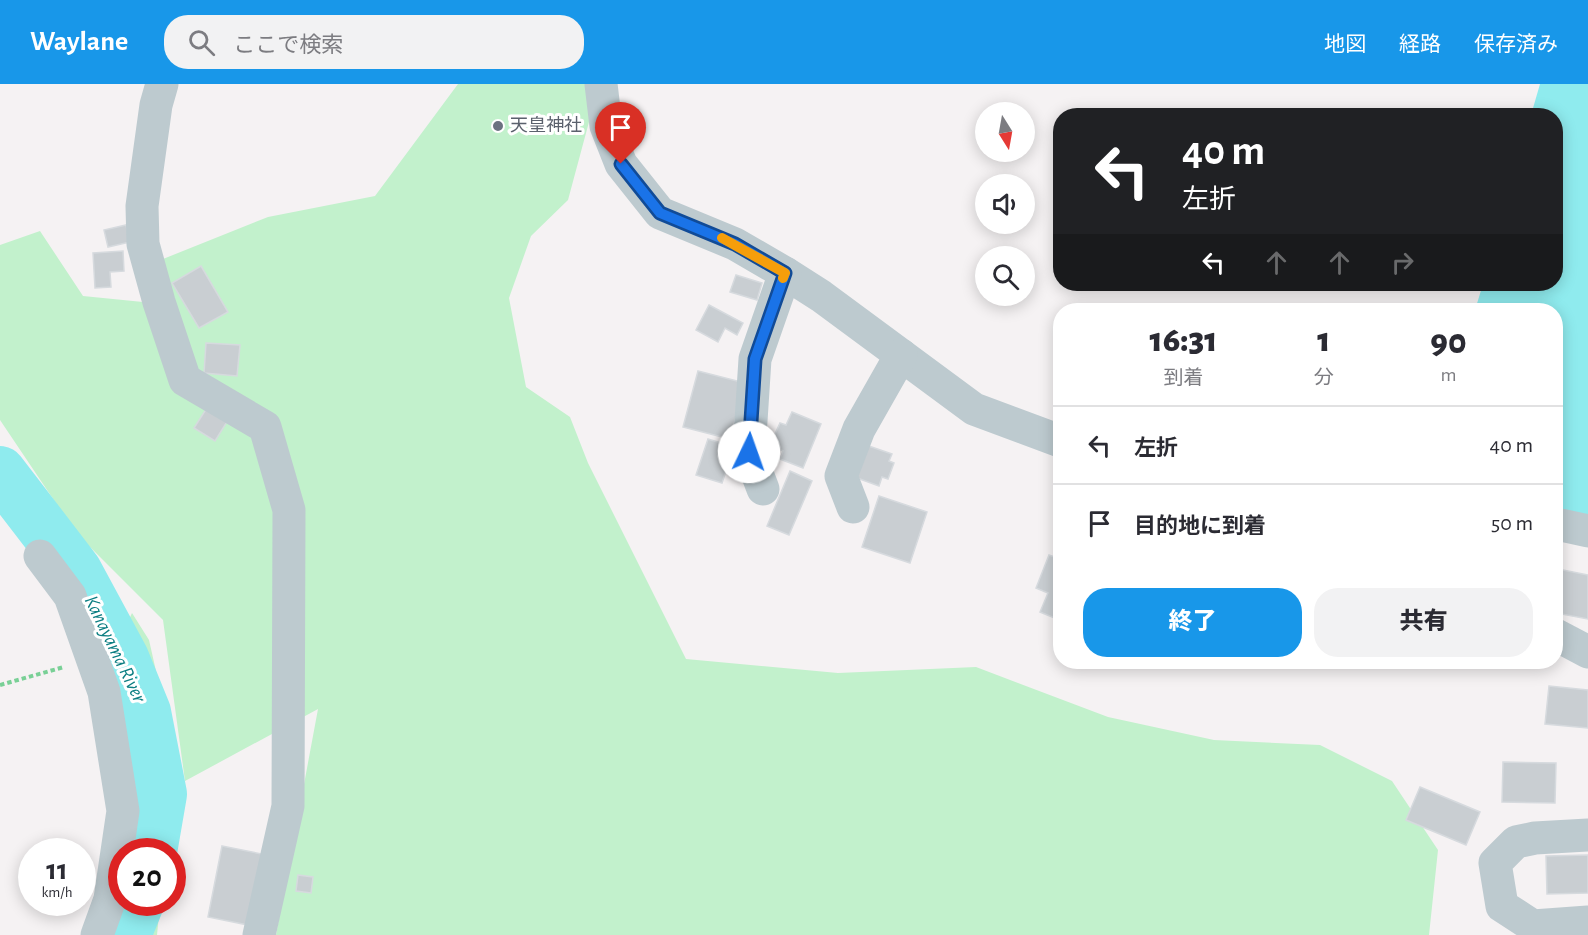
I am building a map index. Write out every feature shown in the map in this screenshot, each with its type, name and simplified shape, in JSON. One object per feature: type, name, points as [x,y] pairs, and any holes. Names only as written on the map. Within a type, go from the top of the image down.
[{"type":"street","points":[[162,84],[156,105],[142,206],[143,244],[159,302],[185,380],[265,427],[289,510],[288,806],[259,935]]},
{"type":"street","points":[[601,84],[606,126],[621,164],[660,213],[735,244],[785,273],[821,296],[974,410],[1053,438]]},
{"type":"street","points":[[763,489],[749,452],[755,359],[785,273]]},
{"type":"street","points":[[853,507],[841,476],[859,429],[901,355]]},
{"type":"street","points":[[1563,526],[1588,531]]},
{"type":"street","points":[[40,556],[70,596],[104,692],[123,811],[110,899],[97,935]]},
{"type":"street","points":[[1563,639],[1588,652]]},
{"type":"street","points":[[1588,835],[1535,838],[1516,842],[1495,863],[1502,906],[1533,926],[1588,922]]},
{"type":"path","points":[[0,685],[93,659]]},
{"type":"green space","points":[[458,84],[592,84],[593,107],[568,200],[531,236],[509,298],[526,387],[570,417],[588,463],[686,659],[838,673],[976,667],[1108,717],[1214,740],[1320,745],[1392,781],[1438,850],[1429,935],[276,935],[318,709],[185,781],[163,620],[76,533],[0,420],[0,245],[40,231],[83,296],[143,302],[143,267],[268,217],[375,196]]},
{"type":"green space","points":[[132,613],[149,640],[165,711],[172,808],[169,838],[140,838],[143,828],[134,754],[117,688],[122,634]]},
{"type":"green space","points":[[118,916],[159,916],[157,935],[112,935]]},
{"type":"water","points":[[1540,84],[1588,84],[1588,517],[1563,510],[1563,303],[1477,303],[1481,291],[1563,291],[1563,108],[1533,108]]},
{"type":"building","points":[[126,225],[130,242],[108,247],[104,230]]},
{"type":"building","points":[[123,251],[124,271],[110,272],[111,287],[95,288],[93,253]]},
{"type":"building","points":[[201,266],[228,312],[199,328],[172,283]]},
{"type":"building","points":[[736,275],[762,283],[757,300],[730,292]]},
{"type":"building","points":[[709,305],[743,323],[737,335],[725,328],[718,342],[696,330]]},
{"type":"building","points":[[206,343],[240,345],[237,376],[204,373]]},
{"type":"building","points":[[698,371],[745,383],[730,439],[683,427]]},
{"type":"building","points":[[210,403],[230,417],[215,441],[194,428]]},
{"type":"building","points":[[792,412],[821,424],[803,468],[780,459],[783,451],[770,445],[780,423],[786,425]]},
{"type":"building","points":[[708,439],[734,447],[722,483],[696,475]]},
{"type":"building","points":[[860,443],[892,454],[889,461],[894,463],[888,479],[882,477],[879,486],[849,475]]},
{"type":"building","points":[[790,471],[812,481],[789,535],[767,526]]},
{"type":"building","points":[[879,496],[927,512],[910,563],[862,547]]},
{"type":"building","points":[[1049,555],[1053,556],[1053,617],[1040,612],[1048,593],[1036,588]]},
{"type":"building","points":[[1563,570],[1588,575],[1588,619],[1563,614]]},
{"type":"building","points":[[1549,686],[1588,690],[1588,728],[1545,724]]},
{"type":"building","points":[[1503,762],[1556,763],[1555,803],[1502,802]]},
{"type":"building","points":[[1420,787],[1480,812],[1466,845],[1406,820]]},
{"type":"building","points":[[222,846],[262,854],[248,925],[208,917]]},
{"type":"building","points":[[1588,855],[1588,893],[1547,894],[1546,856]]},
{"type":"building","points":[[298,875],[313,877],[311,893],[296,891]]},
{"type":"waterway","name":"Kanayama River","points":[[0,472],[76,571],[123,658],[145,712],[161,794],[153,838]]},
{"type":"waterway","name":"Kanayama River","points":[[125,935],[133,916]]},
{"type":"slow traffic","points":[[722,238],[785,273],[783,278]]},
{"type":"place","name":"天皇神社","points":[[498,126]]},
{"type":"route","points":[[621,164],[660,213],[735,244],[785,273],[755,359],[749,452]]}]
